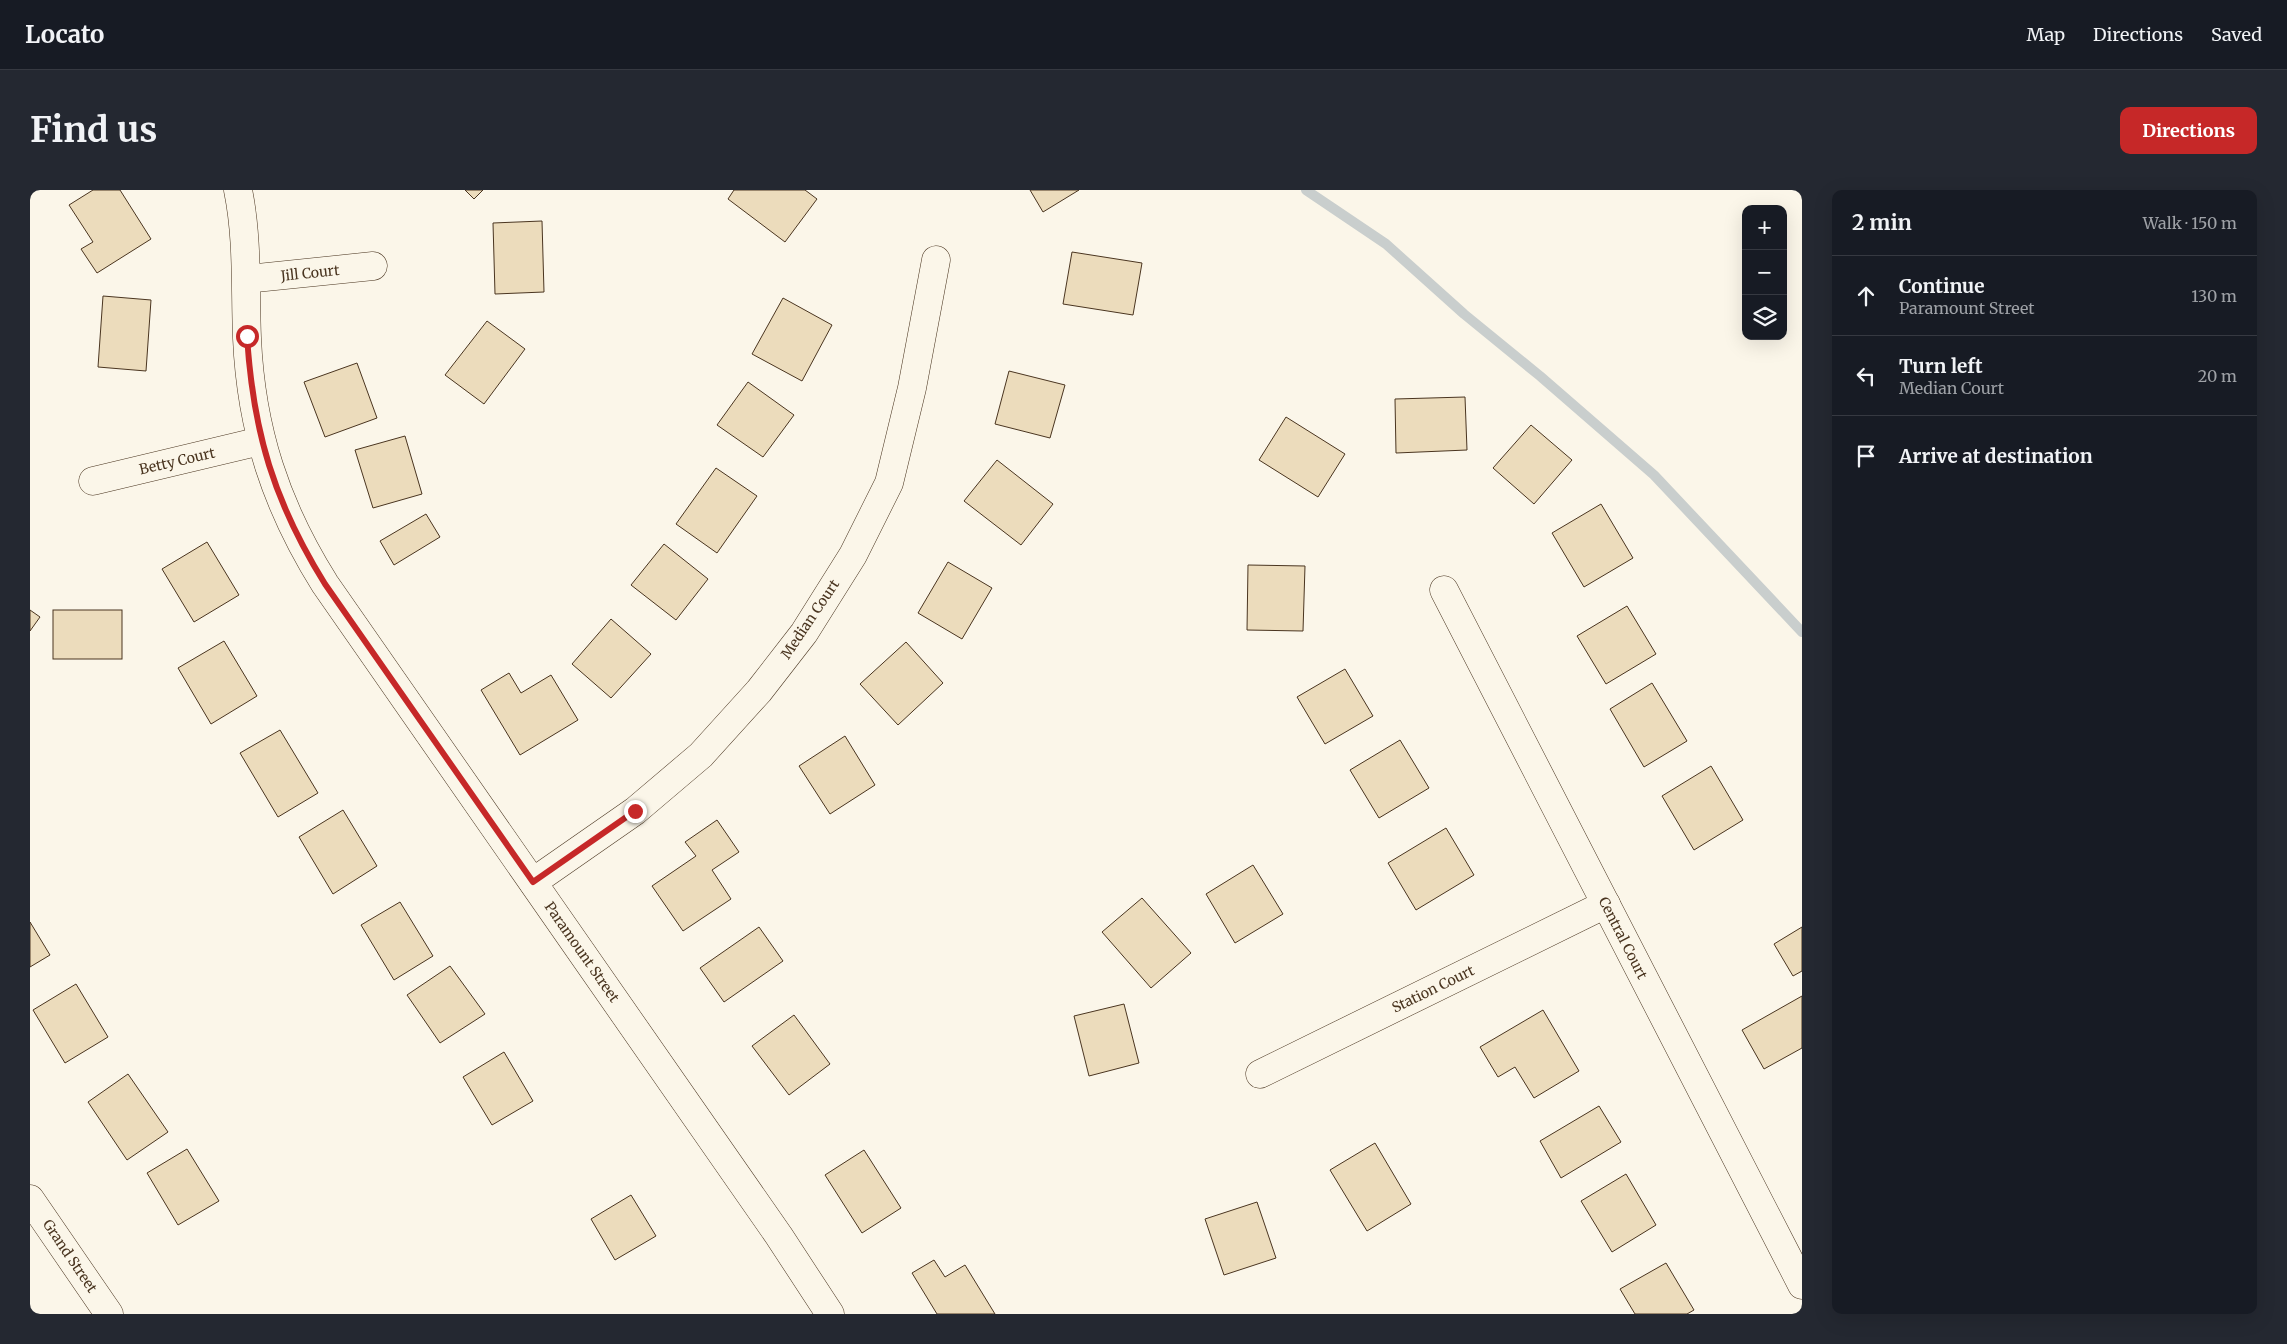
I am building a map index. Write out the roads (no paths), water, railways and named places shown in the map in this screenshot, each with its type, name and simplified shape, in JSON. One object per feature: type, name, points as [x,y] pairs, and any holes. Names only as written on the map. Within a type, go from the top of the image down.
[{"type":"street","name":"Paramount Street","points":[[238,190],[246,246],[249,369],[261,441],[286,514],[305,552],[336,600],[780,1236],[830,1314]]},
{"type":"street","name":"Median Court","points":[[533,882],[635,811],[701,755],[759,691],[804,633],[853,555],[889,483],[912,388],[936,260]]},
{"type":"street","name":"Jill Court","points":[[247,279],[373,266]]},
{"type":"street","name":"Betty Court","points":[[93,481],[261,441]]},
{"type":"street","name":"Central Court","points":[[1444,590],[1802,1286]]},
{"type":"street","name":"Station Court","points":[[1260,1074],[1606,904]]},
{"type":"street","name":"Grand Street","points":[[30,1199],[109,1314]]},
{"type":"waterway","points":[[1306,190],[1386,244],[1464,314],[1540,376],[1654,475],[1802,632]]}]
